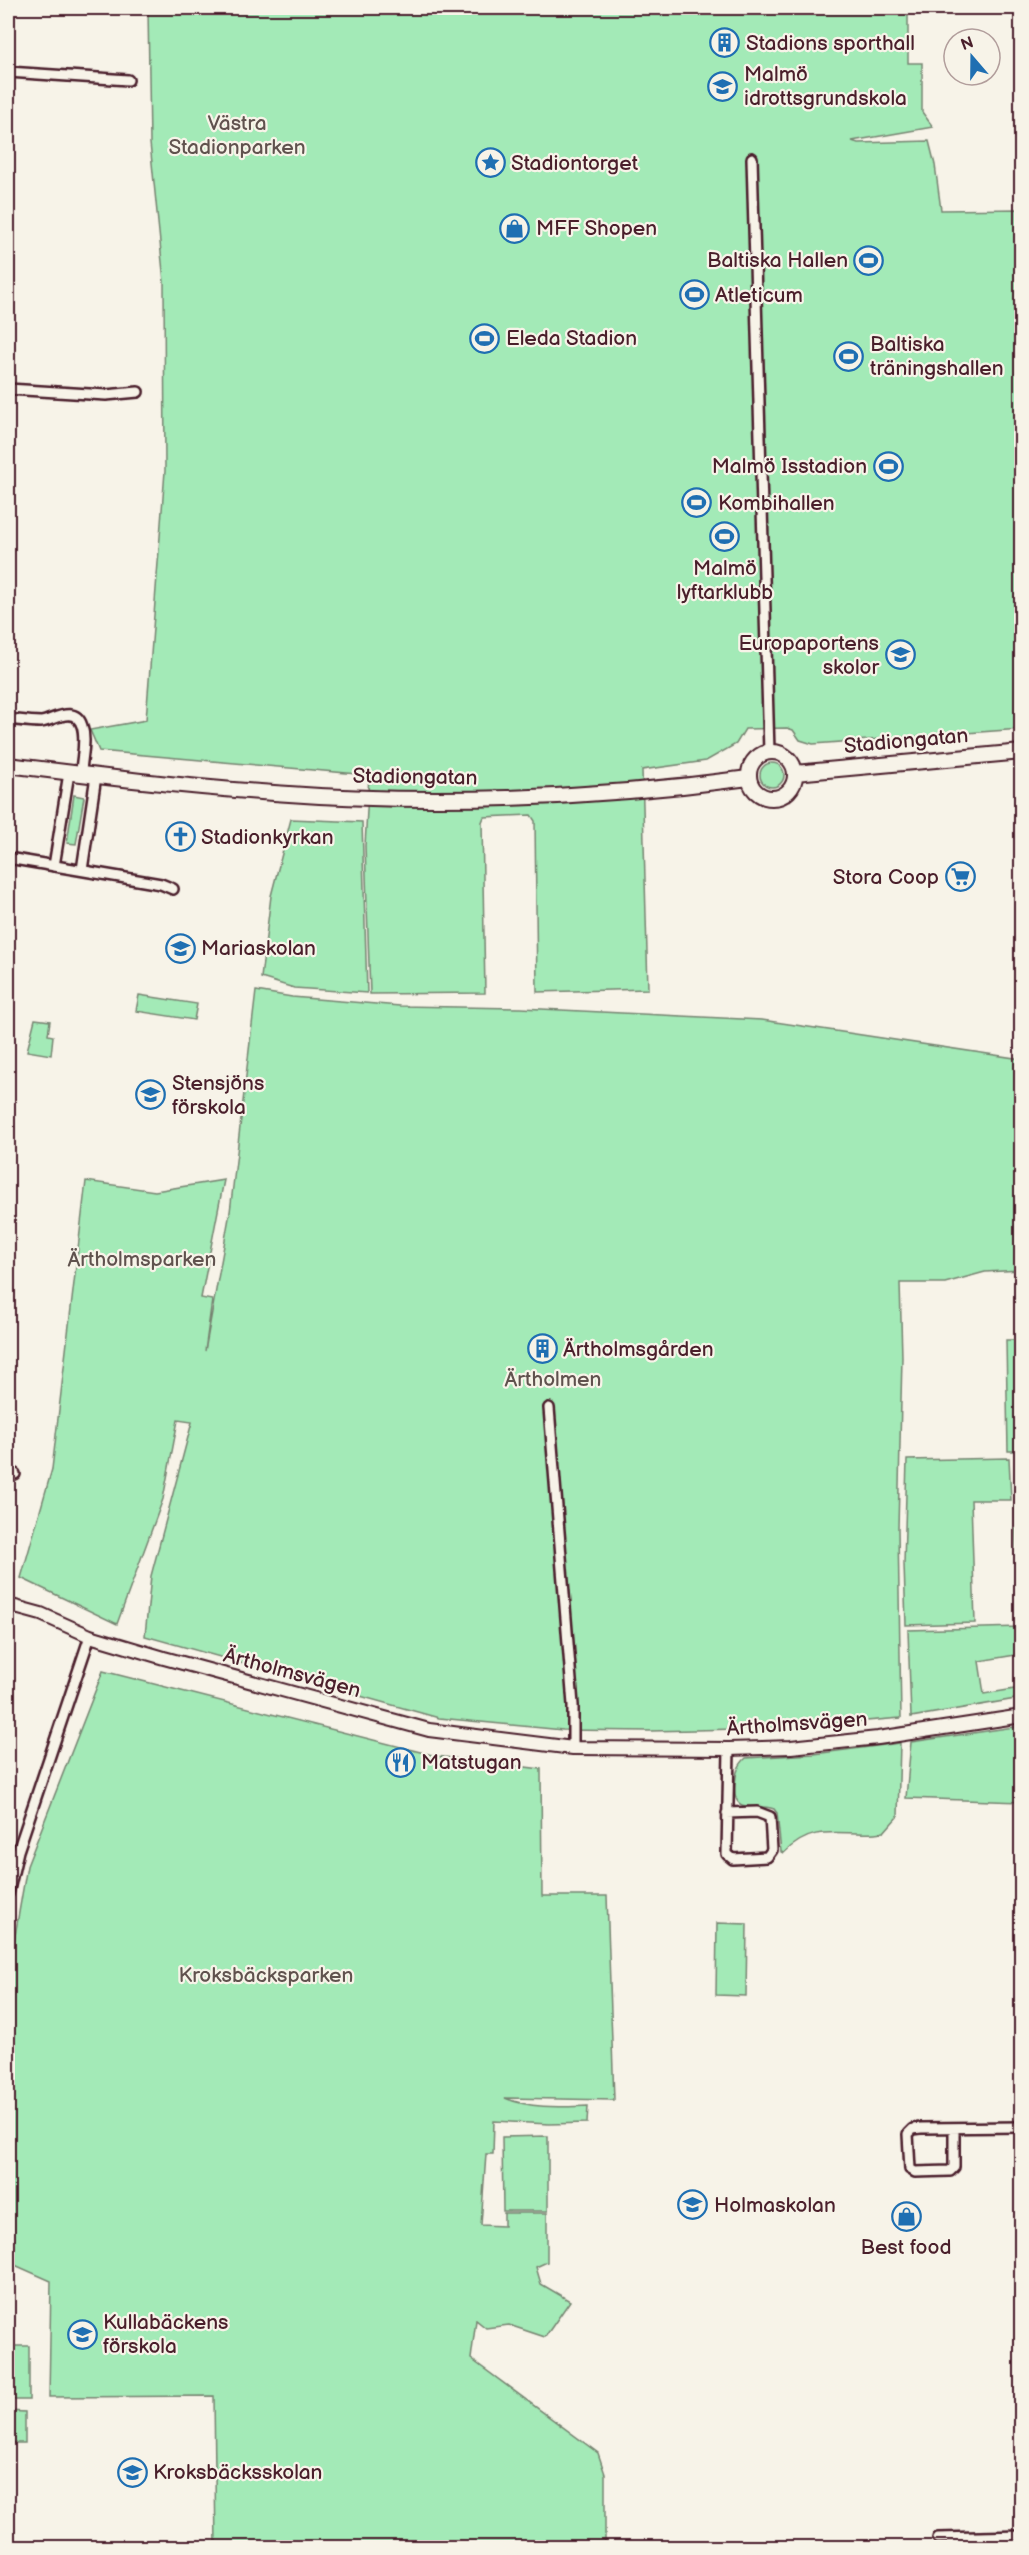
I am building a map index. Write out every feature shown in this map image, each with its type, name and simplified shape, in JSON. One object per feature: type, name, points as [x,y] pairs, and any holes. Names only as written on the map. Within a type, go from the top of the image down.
[{"type":"main road","points":[[769,752],[783,754],[789,759],[795,773],[791,788],[783,795],[773,798],[755,790],[749,778],[751,764],[755,759],[769,752]]},
{"type":"main road","name":"Stadiongatan","points":[[795,773],[1022,752]]},
{"type":"main road","name":"Stadiongatan","points":[[8,765],[274,793],[440,799],[642,792],[749,778]]},
{"type":"street","points":[[8,72],[128,80]]},
{"type":"street","points":[[752,158],[769,752]]},
{"type":"street","points":[[8,389],[106,395],[138,392]]},
{"type":"street","points":[[8,719],[44,722],[60,714],[70,716],[79,721],[82,726],[84,741],[54,866]]},
{"type":"street","points":[[82,870],[96,776]]},
{"type":"street","points":[[8,858],[161,884],[173,889]]},
{"type":"street","points":[[549,1408],[573,1705],[573,1748]]},
{"type":"street","name":"Ärtholmsvägen","points":[[8,1605],[41,1614],[90,1636],[279,1691],[429,1730],[573,1748],[791,1747],[932,1731],[1022,1716]]},
{"type":"street","points":[[8,1894],[18,1851],[90,1636]]},
{"type":"street","points":[[727,1812],[757,1812],[770,1817],[772,1850],[767,1857],[754,1859],[729,1857],[726,1848],[727,1812],[729,1749]]},
{"type":"street","points":[[954,2128],[954,2167],[950,2171],[915,2172],[910,2169],[908,2134],[913,2129],[954,2128],[1022,2127]]},
{"type":"street","points":[[938,2538],[1022,2536]]},
{"type":"green space","name":"Västra Stadionparken","points":[[148,8],[908,8],[908,63],[922,63],[922,112],[933,127],[852,141],[858,143],[929,141],[941,210],[1021,209],[1021,729],[813,744],[800,740],[793,730],[787,728],[745,729],[736,744],[706,761],[642,770],[648,989],[537,992],[535,821],[531,815],[484,817],[482,822],[485,993],[370,994],[365,846],[369,775],[99,751],[90,730],[146,720],[165,471],[164,282],[150,143]]},
{"type":"green space","points":[[772,763],[780,767],[784,775],[780,783],[772,787],[764,783],[760,775],[764,767]]},
{"type":"green space","points":[[74,795],[84,797],[76,844],[67,843]]},
{"type":"green space","points":[[291,819],[362,822],[367,993],[294,988],[261,978],[271,896]]},
{"type":"green space","name":"Ärtholmen","points":[[256,991],[292,997],[400,1006],[521,1008],[762,1020],[1021,1059],[1021,1270],[985,1272],[945,1283],[900,1283],[902,1357],[898,1529],[901,1718],[784,1728],[650,1731],[563,1730],[439,1718],[145,1636],[151,1576],[192,1422],[178,1420],[163,1499],[117,1624],[21,1578],[52,1469],[86,1181],[155,1191],[224,1180],[201,1298],[212,1300],[205,1351],[230,1212]]},
{"type":"green space","points":[[139,995],[197,1004],[194,1020],[136,1011]]},
{"type":"green space","points":[[35,1019],[50,1021],[48,1035],[53,1036],[51,1055],[27,1051]]},
{"type":"green space","points":[[1006,1340],[1021,1340],[1021,1451],[1008,1451]]},
{"type":"green space","points":[[1009,1458],[1011,1500],[971,1500],[975,1623],[906,1625],[904,1564],[907,1460]]},
{"type":"green space","points":[[1015,1499],[1021,1499],[1021,1622],[1018,1622]]},
{"type":"green space","points":[[1021,1627],[1021,1654],[979,1661],[984,1694],[1021,1688],[1021,1698],[911,1717],[908,1630]]},
{"type":"green space","name":"Kroksbäcksparken","points":[[103,1671],[436,1756],[541,1769],[542,1896],[607,1896],[614,2100],[505,2098],[536,2106],[588,2106],[587,2123],[549,2124],[494,2121],[493,2154],[486,2154],[481,2225],[504,2226],[504,2213],[547,2213],[547,2262],[536,2267],[541,2284],[570,2301],[545,2337],[509,2325],[486,2328],[476,2320],[471,2359],[598,2453],[605,2474],[605,2547],[216,2547],[214,2396],[49,2397],[51,2281],[8,2262],[8,1976],[27,1866]]},
{"type":"green space","points":[[1021,1726],[1021,1802],[906,1798],[911,1742]]},
{"type":"green space","points":[[900,1743],[898,1816],[884,1832],[819,1833],[796,1843],[784,1853],[781,1852],[777,1813],[774,1809],[741,1805],[737,1801],[736,1776],[739,1766],[746,1758],[814,1754]]},
{"type":"green space","points":[[717,1923],[747,1924],[746,1996],[716,1995]]},
{"type":"green space","points":[[548,2136],[548,2211],[503,2211],[502,2137]]},
{"type":"green space","points":[[8,2346],[29,2346],[29,2400],[8,2400]]},
{"type":"green space","points":[[8,2411],[25,2412],[25,2443],[8,2443]]},
{"type":"place","name":"Stadions sporthall","points":[[725,43]]},
{"type":"place","name":"Malmö idrottsgrundskola","points":[[723,86]]},
{"type":"place","name":"Stadiontorget","points":[[490,163]]},
{"type":"place","name":"MFF Shopen","points":[[515,228]]},
{"type":"place","name":"Baltiska Hallen","points":[[869,260]]},
{"type":"place","name":"Atleticum","points":[[694,295]]},
{"type":"place","name":"Eleda Stadion","points":[[485,338]]},
{"type":"place","name":"Baltiska träningshallen","points":[[849,356]]},
{"type":"place","name":"Malmö Isstadion","points":[[888,466]]},
{"type":"place","name":"Kombihallen","points":[[697,503]]},
{"type":"place","name":"Malmö lyftarklubb","points":[[725,537]]},
{"type":"place","name":"Europaportens skolor","points":[[900,655]]},
{"type":"place","name":"Stadionkyrkan","points":[[180,837]]},
{"type":"place","name":"Stora Coop","points":[[960,877]]},
{"type":"place","name":"Mariaskolan","points":[[180,948]]},
{"type":"place","name":"Stensjöns förskola","points":[[151,1095]]},
{"type":"place","name":"Ärtholmsgården","points":[[542,1349]]},
{"type":"place","name":"Matstugan","points":[[400,1762]]},
{"type":"place","name":"Holmaskolan","points":[[693,2205]]},
{"type":"place","name":"Best food","points":[[906,2216]]},
{"type":"place","name":"Kullabäckens förskola","points":[[82,2334]]},
{"type":"place","name":"Kroksbäcksskolan","points":[[132,2472]]},
{"type":"park label","name":"Ärtholmsparken","points":[[142,1259]]}]
